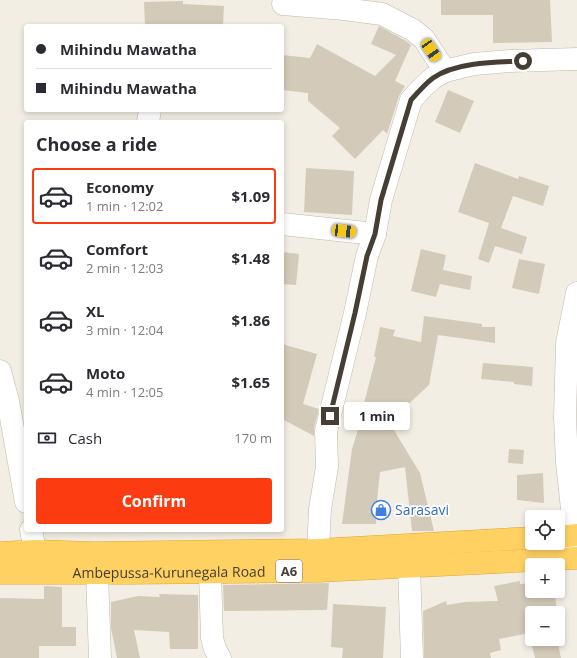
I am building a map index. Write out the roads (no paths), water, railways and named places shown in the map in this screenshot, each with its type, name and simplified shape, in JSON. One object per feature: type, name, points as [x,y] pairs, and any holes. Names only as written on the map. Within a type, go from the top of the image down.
[{"type":"highway","name":"Ambepussa-Kurunegala Road","points":[[0,573],[210,572],[525,539]]},
{"type":"highway","name":"Ambepussa-Kurunegala Road","points":[[0,552],[93,552],[318,560],[410,566],[577,558]]},
{"type":"street","points":[[283,4],[382,14],[413,30],[424,39],[446,71]]},
{"type":"street","points":[[318,560],[320,509],[327,467],[326,431],[355,313],[367,256],[375,234],[381,200],[411,100],[433,78],[446,71],[474,64],[509,61],[577,59]]},
{"type":"street","points":[[284,224],[375,234]]},
{"type":"street","points":[[577,294],[567,344],[566,417],[570,536],[577,562]]},
{"type":"street","points":[[0,370],[8,401],[24,491]]},
{"type":"street","points":[[31,532],[35,551]]},
{"type":"street","points":[[410,566],[412,658]]},
{"type":"street","points":[[210,572],[212,638],[215,649],[220,658]]},
{"type":"street","points":[[97,573],[100,658]]},
{"type":"place","name":"Sarasavi","points":[[381,510]]}]
